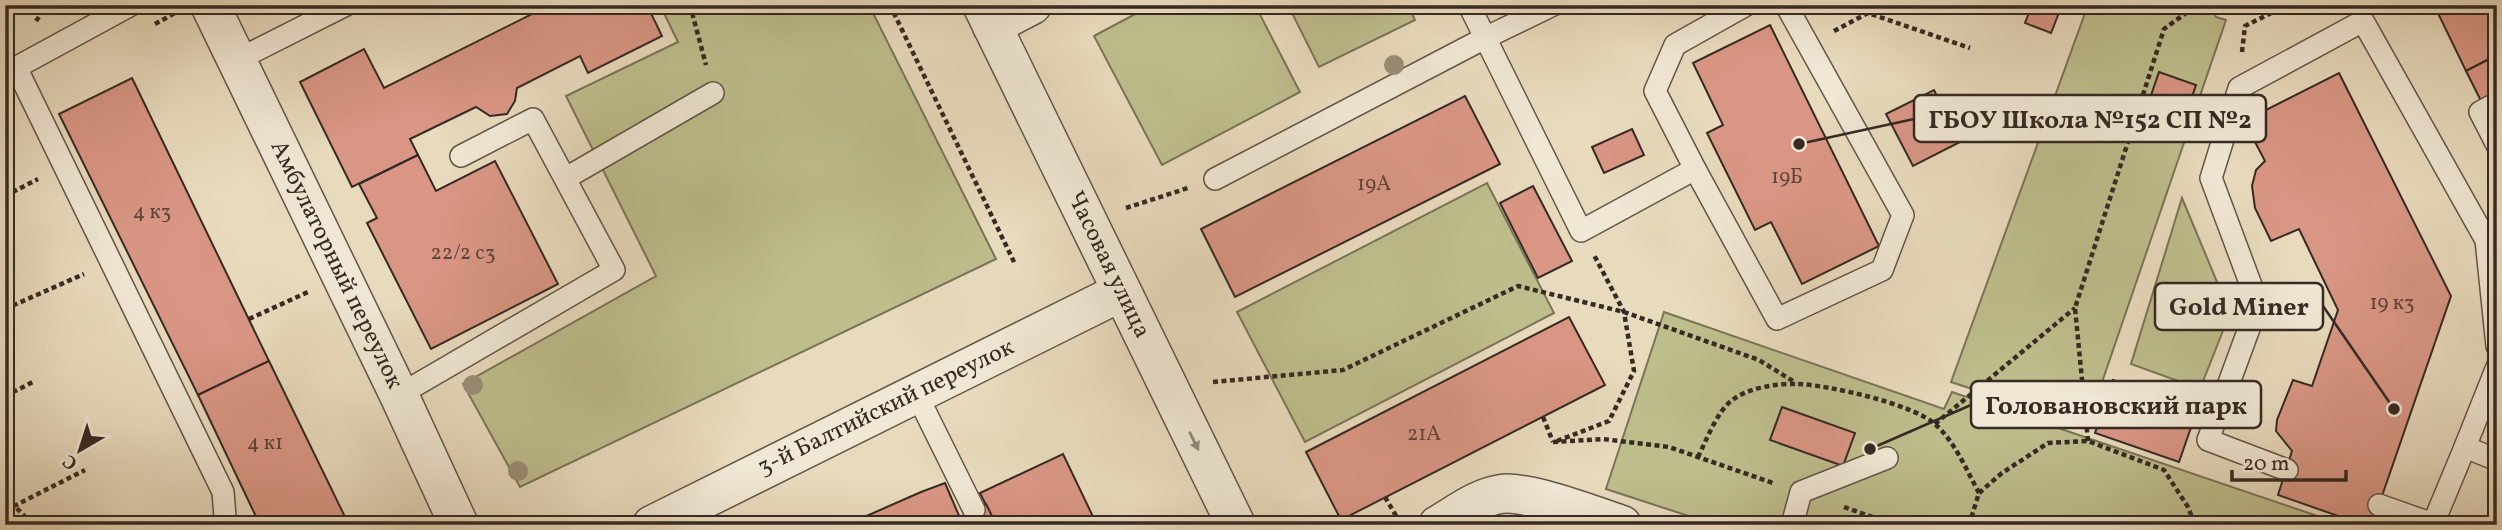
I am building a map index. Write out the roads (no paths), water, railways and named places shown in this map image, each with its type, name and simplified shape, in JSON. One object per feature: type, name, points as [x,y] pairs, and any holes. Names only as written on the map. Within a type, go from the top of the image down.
[{"type":"street","name":"Амбулаторный переулок","points":[[210,5],[459,525]]},
{"type":"street","points":[[987,15],[1032,5]]},
{"type":"street","name":"Часовая улица","points":[[987,15],[1236,525]]},
{"type":"street","name":"3-й Балтийский переулок","points":[[652,525],[1121,292]]},
{"type":"street","points":[[1437,525],[1480,501],[1500,494],[1519,494],[1546,514],[1622,525]]},
{"type":"lane","points":[[131,5],[11,70],[111,261],[223,492],[225,517],[221,525]]},
{"type":"lane","points":[[237,60],[346,5]]},
{"type":"lane","points":[[1469,5],[1581,231],[1695,169]]},
{"type":"lane","points":[[1215,179],[1553,5]]},
{"type":"lane","points":[[1746,5],[1675,45],[1655,91],[1777,319],[1882,270],[1903,215],[1786,5]]},
{"type":"lane","points":[[2287,470],[2208,440],[2258,304],[2211,178],[2239,88],[2363,21],[2486,240],[2497,346]]},
{"type":"lane","points":[[566,178],[713,93]]},
{"type":"lane","points":[[2497,103],[2480,112],[2497,145]]},
{"type":"lane","points":[[399,396],[614,270],[533,119],[461,156]]},
{"type":"lane","points":[[2379,505],[2432,524],[2497,367]]},
{"type":"lane","points":[[916,393],[974,510]]},
{"type":"lane","points":[[2465,447],[2497,460]]},
{"type":"lane","points":[[1791,525],[1801,492],[1886,458]]},
{"type":"place","name":"ГБОУ Школа №152 СП №2","points":[[1799,144]]},
{"type":"place","name":"Gold Miner","points":[[2394,409]]},
{"type":"place","name":"Головановский парк","points":[[1870,449]]}]
